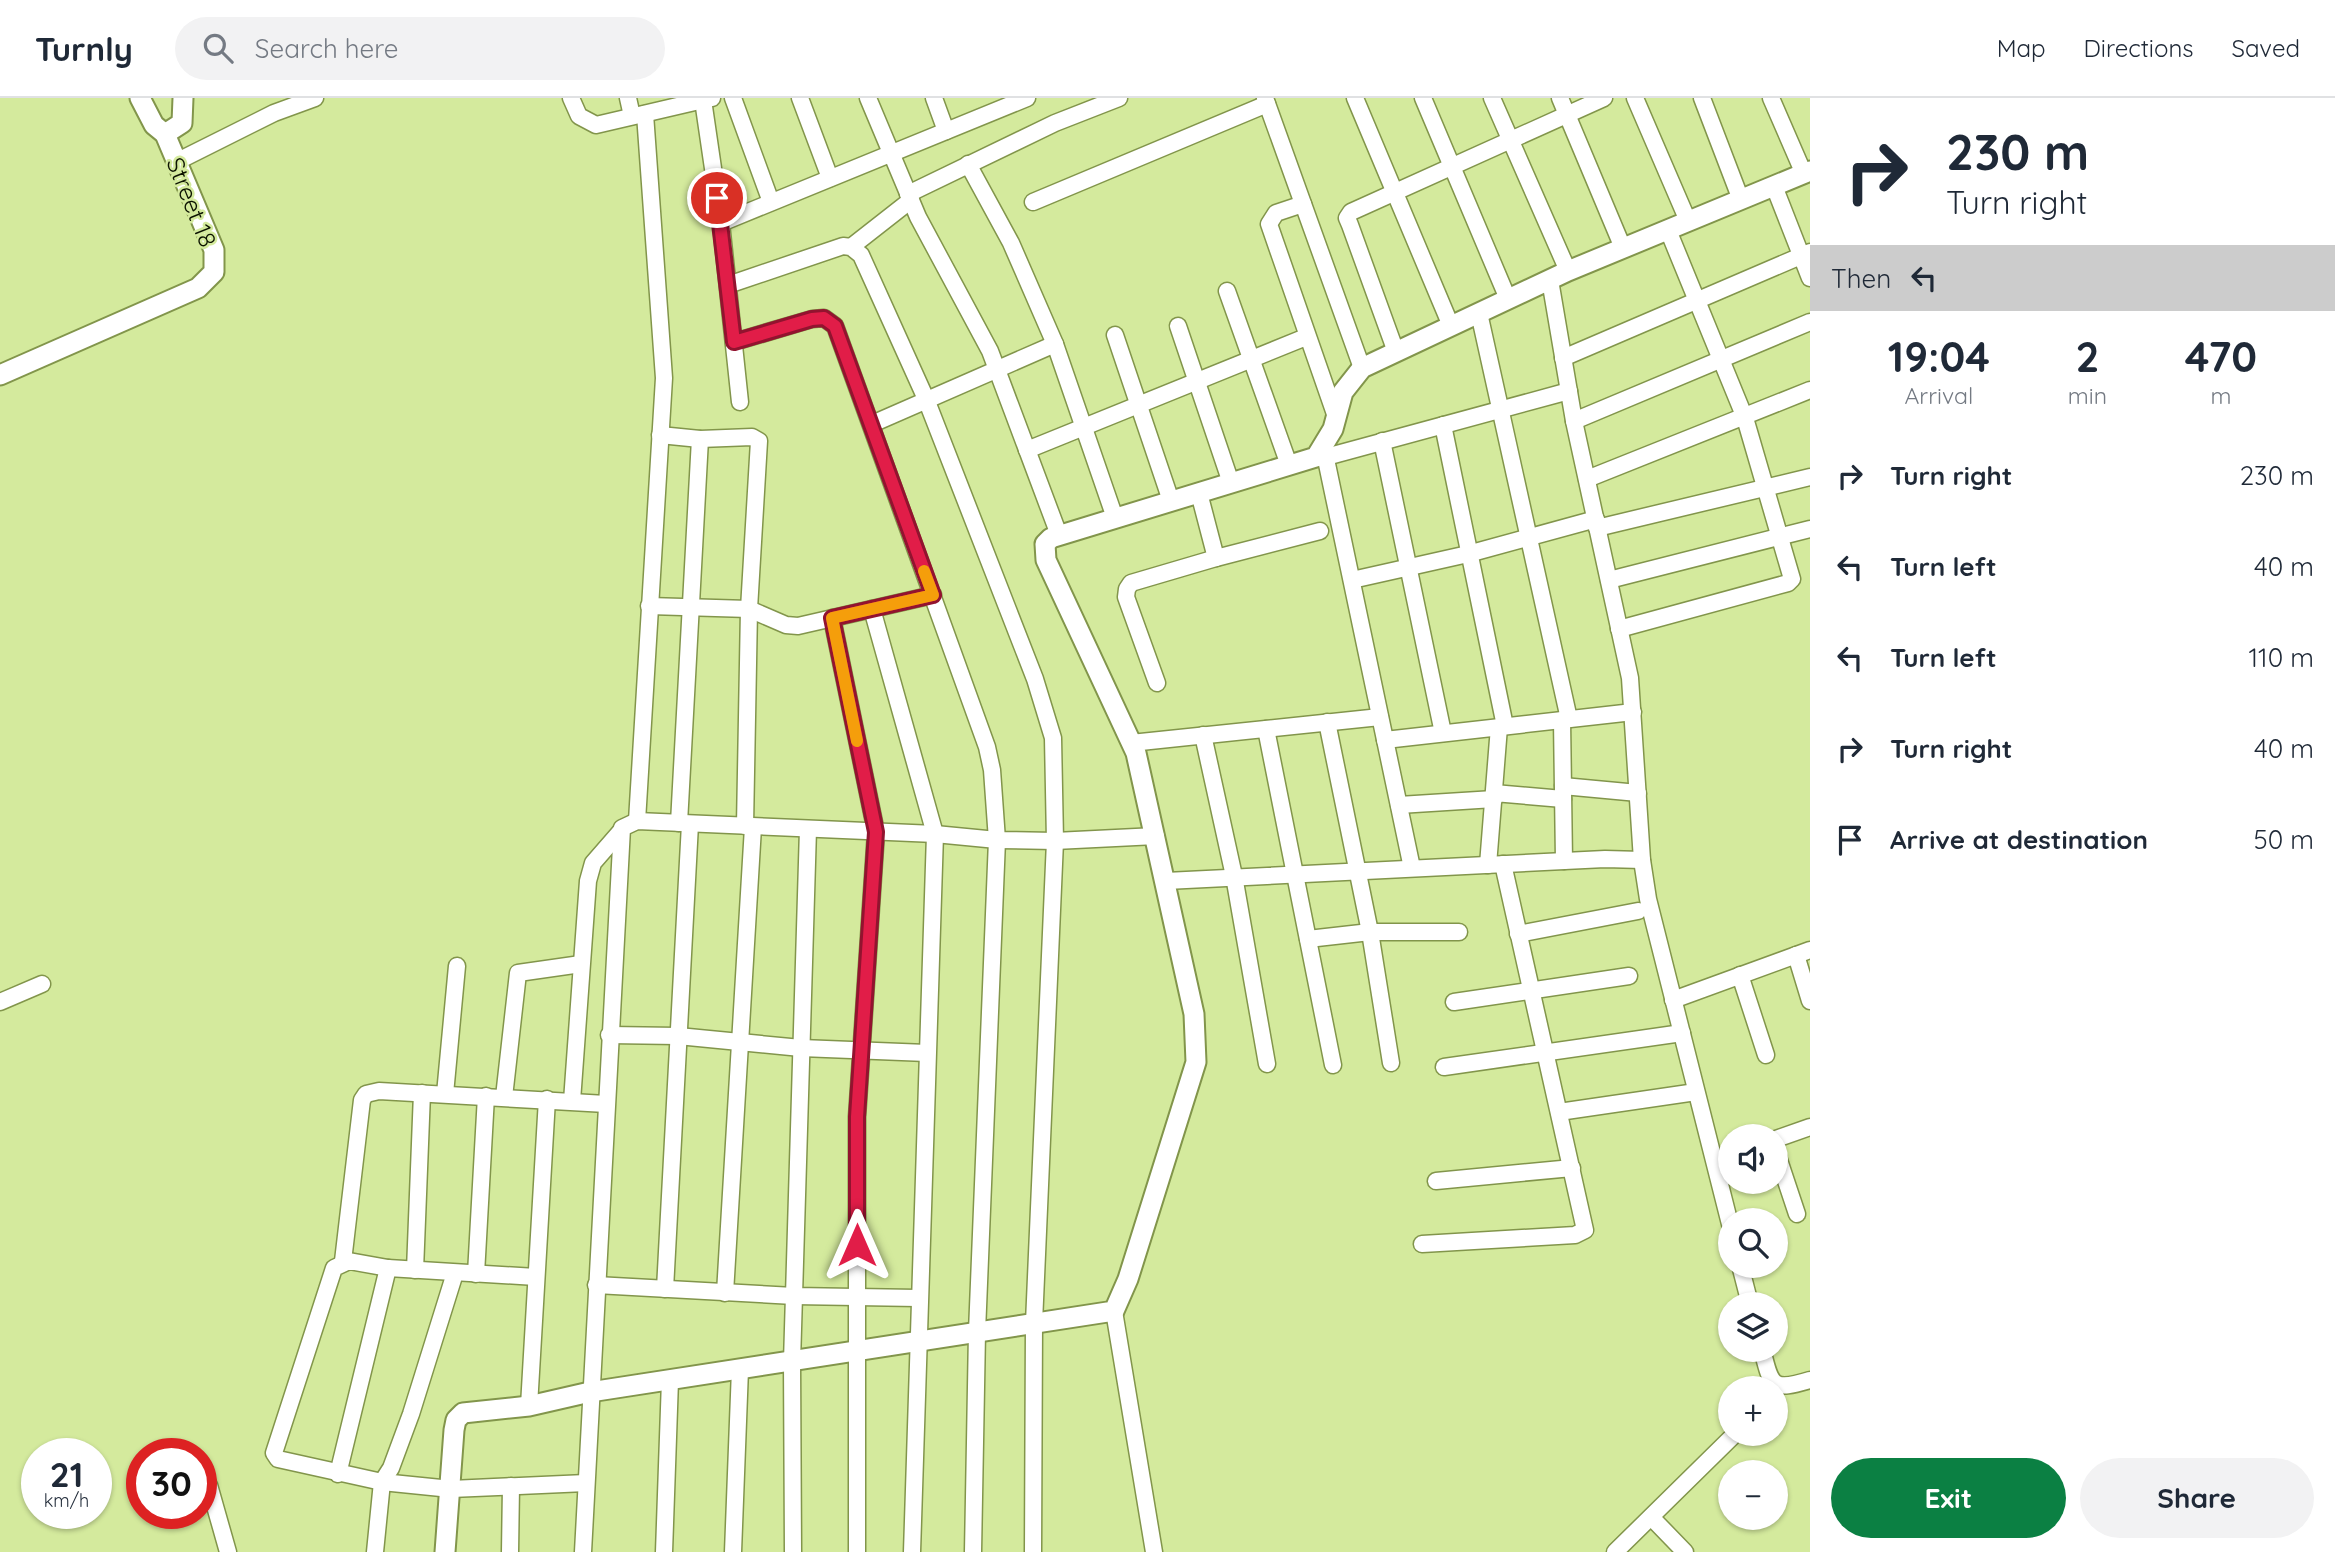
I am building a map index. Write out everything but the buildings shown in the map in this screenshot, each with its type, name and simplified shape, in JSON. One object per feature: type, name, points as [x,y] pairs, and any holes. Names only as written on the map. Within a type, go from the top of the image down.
[{"type":"street","name":"Street 18","points":[[0,375],[198,288],[214,272],[214,250],[165,134],[154,125],[139,98]]},
{"type":"street","name":"Street 18","points":[[165,134],[182,123],[183,98]]},
{"type":"street","points":[[176,162],[271,106],[315,98]]},
{"type":"street","points":[[571,98],[579,116],[596,125],[698,100],[721,223],[740,402]]},
{"type":"street","points":[[628,98],[639,115],[664,378],[637,821]]},
{"type":"street","points":[[733,98],[771,202]]},
{"type":"street","points":[[800,98],[830,178]]},
{"type":"street","points":[[868,98],[910,197],[996,369],[1059,536]]},
{"type":"street","points":[[934,98],[946,131]]},
{"type":"street","points":[[721,223],[946,131],[999,103],[1027,98]]},
{"type":"street","points":[[851,247],[910,197],[968,164],[1055,123],[1119,98]]},
{"type":"street","points":[[1355,98],[1451,326]]},
{"type":"street","points":[[1423,98],[1508,299]]},
{"type":"street","points":[[1492,98],[1568,271]]},
{"type":"street","points":[[1560,98],[1623,248]]},
{"type":"street","points":[[1396,352],[1348,218],[1350,212],[1604,98]]},
{"type":"street","points":[[1635,98],[1688,222]]},
{"type":"street","points":[[1702,98],[1741,200]]},
{"type":"street","points":[[1412,867],[1325,451],[1343,392],[1362,368],[1568,271],[1807,172],[1771,98]]},
{"type":"street","points":[[1033,202],[1266,101],[1362,368]]},
{"type":"street","points":[[968,164],[1011,243],[1055,344],[1115,519]]},
{"type":"street","points":[[1773,186],[1806,254],[1810,278]]},
{"type":"street","points":[[1303,204],[1276,213],[1269,224],[1306,337],[1336,417]]},
{"type":"street","points":[[1619,629],[1788,583],[1792,573],[1745,418],[1668,230]]},
{"type":"street","points":[[728,285],[843,246],[851,247],[861,255],[926,399],[1035,679],[1053,738],[1055,841],[1034,1323],[1033,1552]]},
{"type":"street","points":[[1563,358],[1806,254]]},
{"type":"street","points":[[1550,279],[1574,421],[1630,678],[1642,860],[1648,899],[1726,1208]]},
{"type":"street","points":[[1227,291],[1289,465]]},
{"type":"street","points":[[1479,313],[1502,409],[1566,719],[1564,861]]},
{"type":"street","points":[[734,342],[812,319],[830,320],[835,326],[987,747],[997,840],[977,1332],[973,1552]]},
{"type":"street","points":[[1574,421],[1810,322]]},
{"type":"street","points":[[1178,326],[1231,483]]},
{"type":"street","points":[[1115,335],[1171,502]]},
{"type":"street","points":[[1027,450],[1306,337]]},
{"type":"street","points":[[872,424],[1055,344]]},
{"type":"street","points":[[1587,480],[1810,390]]},
{"type":"street","points":[[1154,1552],[1114,1311],[1128,1279],[1196,1062],[1194,1014],[1156,836],[1131,743],[1044,552],[1045,544],[1059,536],[1315,457],[1325,451],[1382,441],[1569,391]]},
{"type":"street","points":[[1422,1244],[1582,1234],[1585,1225],[1518,934],[1496,864],[1494,796],[1502,727],[1443,425]]},
{"type":"street","points":[[660,435],[700,439],[752,437],[759,441],[749,610],[749,826],[725,1293]]},
{"type":"street","points":[[665,1289],[678,1036],[700,439]]},
{"type":"street","points":[[1382,441],[1443,733]]},
{"type":"street","points":[[1352,580],[1468,554],[1529,536],[1766,489],[1810,477]]},
{"type":"street","points":[[1199,493],[1216,558]]},
{"type":"street","points":[[1609,580],[1810,529]]},
{"type":"street","points":[[1157,683],[1126,597],[1126,589],[1131,583],[1320,531]]},
{"type":"street","points":[[649,606],[749,610],[791,626],[933,595]]},
{"type":"street","points":[[872,609],[935,834],[916,1342],[912,1552]]},
{"type":"street","points":[[832,618],[876,832],[857,1117],[857,1552]]},
{"type":"street","points":[[1385,740],[1633,712]]},
{"type":"street","points":[[1131,743],[1380,717]]},
{"type":"street","points":[[1327,722],[1370,932],[1391,1063]]},
{"type":"street","points":[[1266,729],[1333,1065]]},
{"type":"street","points":[[1203,735],[1234,876],[1267,1064]]},
{"type":"street","points":[[1399,805],[1563,792],[1638,793]]},
{"type":"street","points":[[572,1101],[589,872],[622,828],[637,821],[935,834],[997,840],[1055,841],[1156,836]]},
{"type":"street","points":[[793,1552],[792,1362],[808,829]]},
{"type":"street","points":[[583,1552],[620,832]]},
{"type":"street","points":[[1166,881],[1296,872],[1642,860]]},
{"type":"street","points":[[1518,934],[1638,911]]},
{"type":"street","points":[[1308,939],[1370,932],[1460,932]]},
{"type":"street","points":[[1673,1000],[1803,952],[1810,1002]]},
{"type":"street","points":[[504,1097],[518,973],[582,964]]},
{"type":"street","points":[[445,1094],[457,966]]},
{"type":"street","points":[[1454,1002],[1629,975]]},
{"type":"street","points":[[1740,975],[1766,1055]]},
{"type":"street","points":[[0,1002],[42,984]]},
{"type":"street","points":[[1444,1067],[1682,1033]]},
{"type":"street","points":[[609,1035],[678,1036],[801,1048],[927,1052]]},
{"type":"street","points":[[586,1483],[451,1489],[382,1482],[278,1459],[273,1449],[334,1268],[343,1261],[362,1100],[372,1092],[606,1104]]},
{"type":"street","points":[[1559,1112],[1696,1092]]},
{"type":"street","points":[[415,1270],[422,1093]]},
{"type":"street","points":[[475,1274],[486,1096]]},
{"type":"street","points":[[529,1406],[547,1099]]},
{"type":"street","points":[[1788,1135],[1810,1127]]},
{"type":"street","points":[[1714,1161],[1718,1160]]},
{"type":"street","points":[[1436,1181],[1572,1168]]},
{"type":"street","points":[[1788,1187],[1797,1214]]},
{"type":"street","points":[[343,1261],[387,1268],[536,1277]]},
{"type":"street","points":[[338,1474],[387,1268]]},
{"type":"street","points":[[375,1552],[382,1482],[391,1468],[411,1414],[455,1273]]},
{"type":"street","points":[[596,1285],[794,1296],[918,1298]]},
{"type":"street","points":[[445,1552],[456,1420],[463,1413],[529,1406],[590,1392],[1114,1311]]},
{"type":"street","points":[[733,1552],[740,1369]]},
{"type":"street","points":[[664,1552],[670,1380]]},
{"type":"street","points":[[1788,1387],[1810,1380]]},
{"type":"street","points":[[1615,1552],[1723,1446]]},
{"type":"street","points":[[510,1552],[511,1486]]},
{"type":"street","points":[[217,1513],[228,1552]]},
{"type":"street","points":[[1651,1517],[1685,1552]]},
{"type":"slow traffic","points":[[857,741],[832,618],[933,595],[924,571]]},
{"type":"route","points":[[717,198],[734,342],[812,319],[824,318],[835,326],[933,595],[832,618],[876,832],[857,1117],[857,1245]]}]
